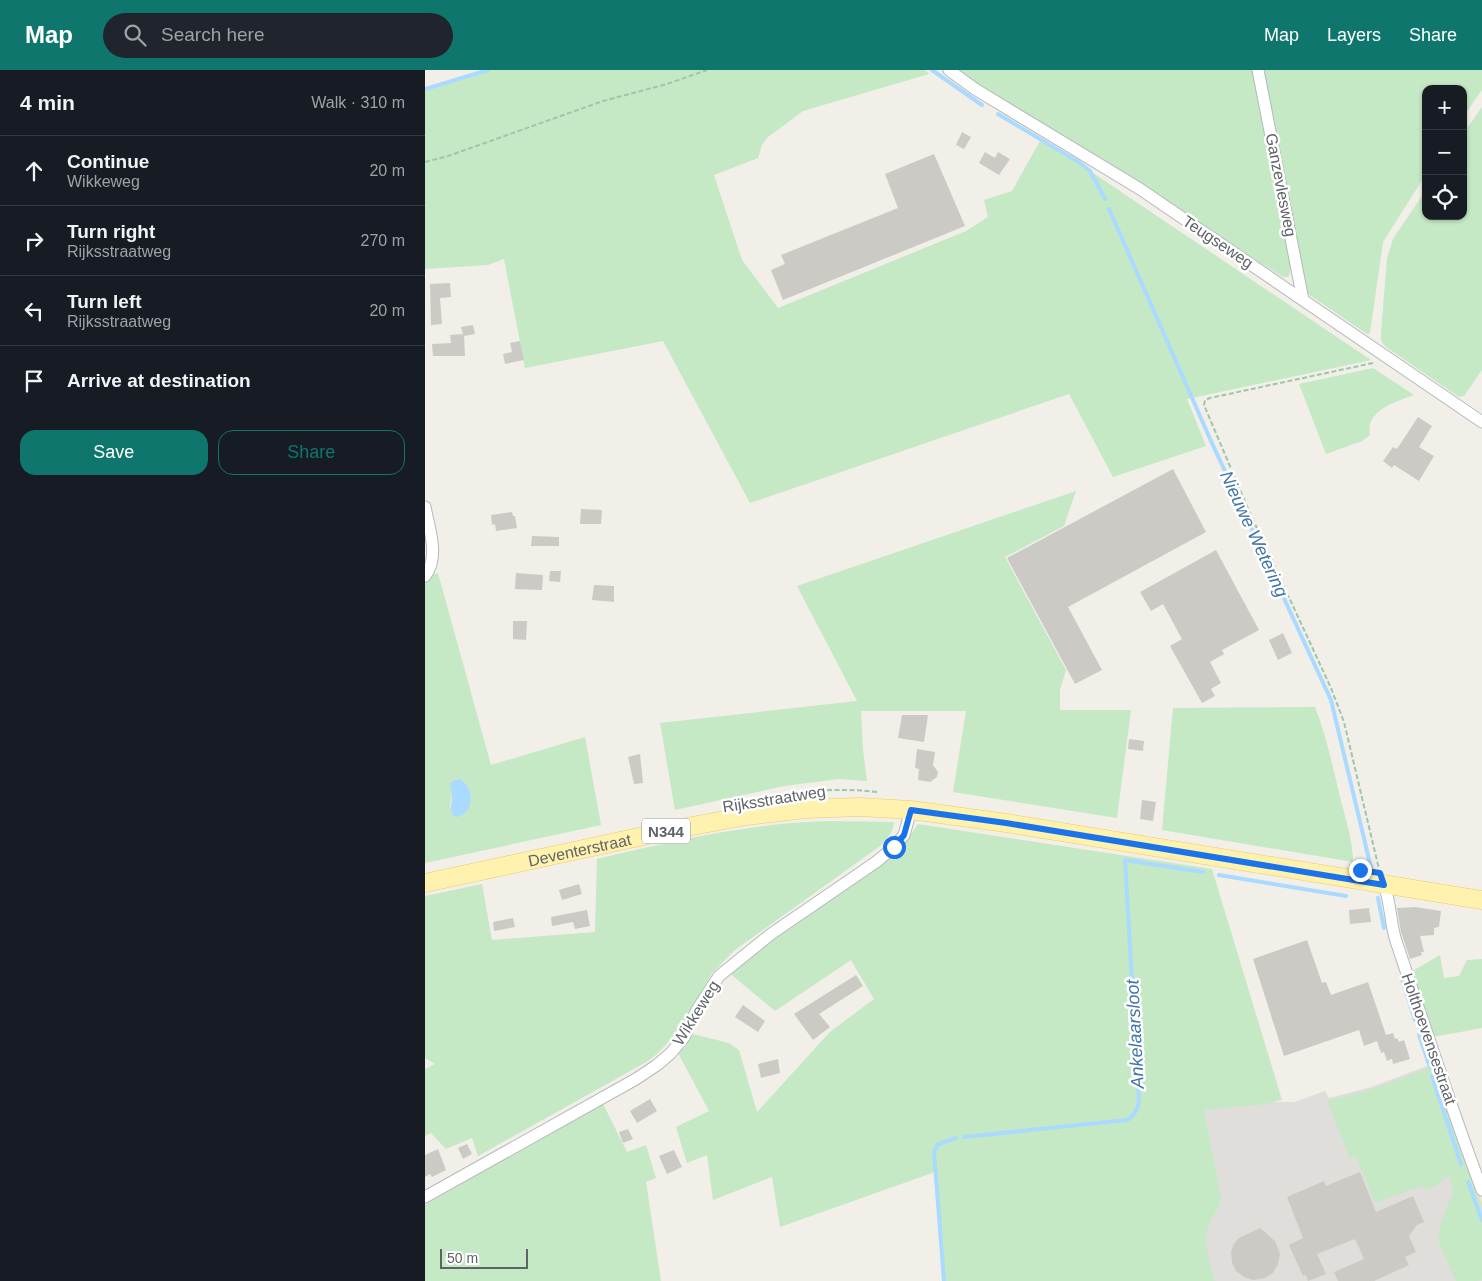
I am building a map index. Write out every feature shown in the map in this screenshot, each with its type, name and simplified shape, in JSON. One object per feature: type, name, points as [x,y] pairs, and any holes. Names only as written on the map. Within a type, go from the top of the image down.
[{"type":"main road","name":"Deventerstraat","points":[[425,883],[746,816],[823,808],[860,807],[911,810]]},
{"type":"main road","name":"N344","points":[[911,810],[1379,876],[1482,900]]},
{"type":"street","name":"Teugseweg","points":[[949,70],[975,89],[1141,189],[1482,422]]},
{"type":"street","name":"Ganzevlesweg","points":[[1258,70],[1303,300]]},
{"type":"street","points":[[425,507],[432,550],[431,569],[425,576]]},
{"type":"street","name":"Wikkeweg","points":[[425,1197],[657,1066],[684,1037],[697,1010],[719,976],[771,934],[876,862],[894,847],[904,835],[911,810]]},
{"type":"street","name":"Holthoevensestraat","points":[[1379,876],[1389,897],[1395,938],[1482,1190]]},
{"type":"path","points":[[425,162],[448,156],[603,101],[667,84],[707,70]]},
{"type":"path","points":[[1379,876],[1357,772],[1338,705],[1249,511],[1204,406],[1205,400],[1210,398],[1371,364],[1378,360],[1382,353]]},
{"type":"path","name":"Rijksstraatweg","points":[[775,797],[802,792],[850,789],[877,792]]},
{"type":"shaded area","points":[[1435,1063],[1482,1202],[1482,1281],[1213,1281],[1203,1236],[1201,1109],[1265,1102],[1295,1102],[1325,1091],[1329,1098],[1371,1087]]},
{"type":"green space","points":[[484,70],[925,70],[929,74],[803,111],[768,137],[762,145],[758,158],[714,175],[742,260],[778,308],[966,231],[988,217],[984,200],[1012,191],[1040,141],[1093,173],[1371,360],[1187,399],[1206,446],[1113,477],[1069,394],[750,503],[663,341],[525,368],[504,259],[488,265],[425,269],[425,88]]},
{"type":"green space","points":[[955,70],[1252,70],[1290,262],[1290,274],[1288,277],[1283,277]]},
{"type":"green space","points":[[1265,70],[1482,70],[1482,90],[1467,111],[1467,85],[1422,85],[1422,180],[1383,242],[1370,333],[1367,334],[1308,294],[1265,82]]},
{"type":"green space","points":[[1482,107],[1482,370],[1464,396],[1459,397],[1386,347],[1381,341],[1381,333],[1387,258],[1393,239],[1422,196],[1422,220],[1467,220],[1467,128]]},
{"type":"green space","points":[[1373,368],[1414,395],[1391,404],[1377,413],[1372,419],[1370,435],[1362,441],[1326,454],[1299,384]]},
{"type":"green space","points":[[1076,491],[1064,526],[1005,557],[1066,670],[1060,690],[1060,710],[1131,710],[1117,818],[953,792],[966,711],[861,711],[867,781],[839,779],[784,786],[675,810],[660,723],[857,701],[797,586]]},
{"type":"green space","points":[[438,573],[491,765],[585,737],[601,825],[425,863],[425,577]],"holes":[[[460,779],[464,782],[470,795],[468,810],[465,814],[450,807],[454,780]]]},
{"type":"green space","points":[[1315,707],[1326,741],[1349,831],[1353,862],[1162,830],[1173,708]]},
{"type":"green space","points":[[800,822],[894,822],[894,826],[880,846],[735,950],[712,973],[680,1029],[648,1061],[478,1156],[472,1138],[446,1149],[431,1133],[425,1136],[425,1069],[435,1064],[425,1058],[425,896],[482,884],[492,940],[595,932],[597,859],[741,829]]},
{"type":"green space","points":[[918,824],[1212,869],[1282,1100],[1265,1104],[1204,1110],[1221,1198],[1209,1224],[1206,1236],[1207,1250],[1215,1281],[944,1281],[935,1172],[780,1227],[772,1177],[713,1200],[707,1155],[687,1163],[676,1127],[709,1111],[678,1053],[693,1034],[729,1043],[739,1050],[757,1112],[830,1032],[874,999],[851,960],[775,1011],[728,972],[907,840]]},
{"type":"green space","points":[[1440,955],[1444,978],[1459,976],[1467,960],[1482,959],[1482,1028],[1433,1037],[1411,972]]},
{"type":"green space","points":[[1434,1066],[1482,1210],[1482,1279],[1478,1281],[1456,1281],[1439,1243],[1438,1236],[1441,1223],[1453,1192],[1449,1175],[1439,1184],[1425,1190],[1421,1186],[1375,1203],[1356,1156],[1350,1159],[1327,1101],[1372,1089]]},
{"type":"green space","points":[[603,1104],[627,1152],[646,1145],[656,1178],[646,1182],[661,1281],[425,1281],[425,1205]]},
{"type":"water","points":[[460,779],[468,788],[471,800],[467,811],[456,817],[451,810],[452,795],[450,784],[454,780]]},
{"type":"building","points":[[962,132],[971,137],[964,149],[956,145]]},
{"type":"building","points":[[985,152],[995,158],[998,152],[1010,159],[999,175],[979,163]]},
{"type":"building","points":[[934,154],[965,226],[783,300],[771,270],[785,264],[781,255],[898,208],[885,174]]},
{"type":"building","points":[[450,283],[451,297],[440,298],[442,324],[431,325],[430,284]]},
{"type":"building","points":[[473,325],[475,334],[464,336],[465,356],[433,356],[432,344],[451,343],[450,335],[463,334],[461,327]]},
{"type":"building","points":[[520,341],[524,360],[505,364],[503,354],[512,352],[510,343]]},
{"type":"building","points":[[1418,417],[1432,426],[1419,447],[1434,456],[1419,481],[1394,465],[1392,468],[1383,461],[1393,447],[1397,449]]},
{"type":"building","points":[[1173,469],[1206,532],[1068,607],[1102,670],[1075,684],[1007,558]]},
{"type":"building","points":[[581,509],[602,510],[601,524],[580,524]]},
{"type":"building","points":[[512,512],[513,516],[515,516],[517,528],[496,531],[495,524],[492,525],[491,515]]},
{"type":"building","points":[[532,536],[559,537],[559,546],[531,546]]},
{"type":"building","points":[[1216,550],[1259,630],[1222,650],[1224,654],[1210,662],[1221,683],[1211,689],[1215,696],[1202,703],[1170,646],[1182,639],[1163,604],[1151,611],[1140,592]]},
{"type":"building","points":[[550,571],[561,571],[560,582],[549,581]]},
{"type":"building","points":[[516,573],[543,575],[542,590],[515,589]]},
{"type":"building","points":[[594,585],[614,586],[614,602],[592,600]]},
{"type":"building","points":[[513,621],[527,621],[526,640],[513,639]]},
{"type":"building","points":[[1283,633],[1292,653],[1278,660],[1269,640]]},
{"type":"building","points":[[902,715],[928,715],[924,742],[898,738]]},
{"type":"building","points":[[1129,739],[1144,741],[1143,751],[1128,749]]},
{"type":"building","points":[[917,749],[935,752],[933,765],[938,772],[937,777],[930,782],[918,780],[919,769],[915,768]]},
{"type":"building","points":[[640,754],[643,783],[634,784],[628,757]]},
{"type":"building","points":[[1142,800],[1156,802],[1153,821],[1140,819]]},
{"type":"building","points":[[579,884],[582,894],[562,900],[559,890]]},
{"type":"building","points":[[1415,907],[1441,911],[1439,927],[1434,928],[1434,935],[1420,936],[1424,952],[1421,952],[1422,955],[1410,959],[1401,932],[1397,908]]},
{"type":"building","points":[[1369,908],[1371,922],[1350,924],[1349,910]]},
{"type":"building","points":[[587,910],[590,926],[575,929],[573,922],[552,926],[551,917]]},
{"type":"building","points":[[513,918],[515,927],[494,931],[493,922]]},
{"type":"building","points":[[1307,940],[1322,983],[1326,982],[1331,995],[1368,982],[1386,1035],[1393,1033],[1395,1039],[1397,1038],[1399,1042],[1404,1040],[1410,1059],[1393,1064],[1392,1059],[1387,1061],[1384,1052],[1381,1053],[1377,1041],[1364,1046],[1359,1030],[1284,1056],[1253,959]]},
{"type":"building","points":[[856,975],[863,986],[819,1014],[830,1027],[813,1040],[794,1014]]},
{"type":"building","points":[[743,1005],[765,1021],[758,1032],[735,1017]]},
{"type":"building","points":[[778,1059],[780,1073],[761,1078],[758,1064]]},
{"type":"building","points":[[650,1099],[657,1111],[637,1123],[630,1111]]},
{"type":"building","points":[[628,1129],[633,1139],[623,1143],[619,1132]]},
{"type":"building","points":[[467,1144],[472,1154],[463,1159],[458,1148]]},
{"type":"building","points":[[438,1149],[446,1170],[432,1177],[430,1174],[425,1177],[425,1155]]},
{"type":"building","points":[[674,1150],[682,1167],[667,1174],[659,1156]]},
{"type":"building","points":[[1360,1172],[1376,1212],[1413,1196],[1424,1222],[1417,1225],[1409,1236],[1416,1252],[1405,1257],[1409,1265],[1374,1281],[1338,1281],[1334,1272],[1364,1259],[1355,1239],[1317,1254],[1326,1274],[1308,1281],[1306,1275],[1303,1276],[1289,1245],[1303,1238],[1287,1197],[1324,1181],[1326,1186]]},
{"type":"building","points":[[1260,1228],[1275,1241],[1280,1254],[1278,1264],[1273,1273],[1265,1278],[1253,1280],[1244,1277],[1236,1271],[1232,1263],[1231,1252],[1239,1238]]},
{"type":"waterway","points":[[425,89],[488,70]]},
{"type":"waterway","name":"Nieuwe Wetering","points":[[932,70],[982,105]]},
{"type":"waterway","name":"Nieuwe Wetering","points":[[998,114],[1080,163],[1090,171],[1105,199]]},
{"type":"waterway","name":"Nieuwe Wetering","points":[[1109,209],[1211,441],[1331,700],[1371,868]]},
{"type":"waterway","name":"Ankelaarsloot","points":[[964,1137],[1127,1120],[1133,1114],[1139,1102],[1125,860],[1203,872]]},
{"type":"waterway","name":"Ankelaarsloot","points":[[1219,875],[1346,896]]},
{"type":"waterway","name":"Nieuwe Wetering","points":[[1378,898],[1384,928]]},
{"type":"waterway","name":"Nieuwe Wetering","points":[[1402,979],[1415,1020]]},
{"type":"waterway","name":"Nieuwe Wetering","points":[[1419,1035],[1430,1067]]},
{"type":"waterway","name":"Nieuwe Wetering","points":[[1432,1076],[1461,1164]]},
{"type":"waterway","name":"Ankelaarsloot","points":[[944,1281],[934,1152],[938,1144],[956,1138]]},
{"type":"waterway","name":"Nieuwe Wetering","points":[[1468,1182],[1482,1220]]},
{"type":"route","points":[[894,847],[904,835],[911,810],[1006,823],[1384,885],[1380,873],[1360,870]]}]
